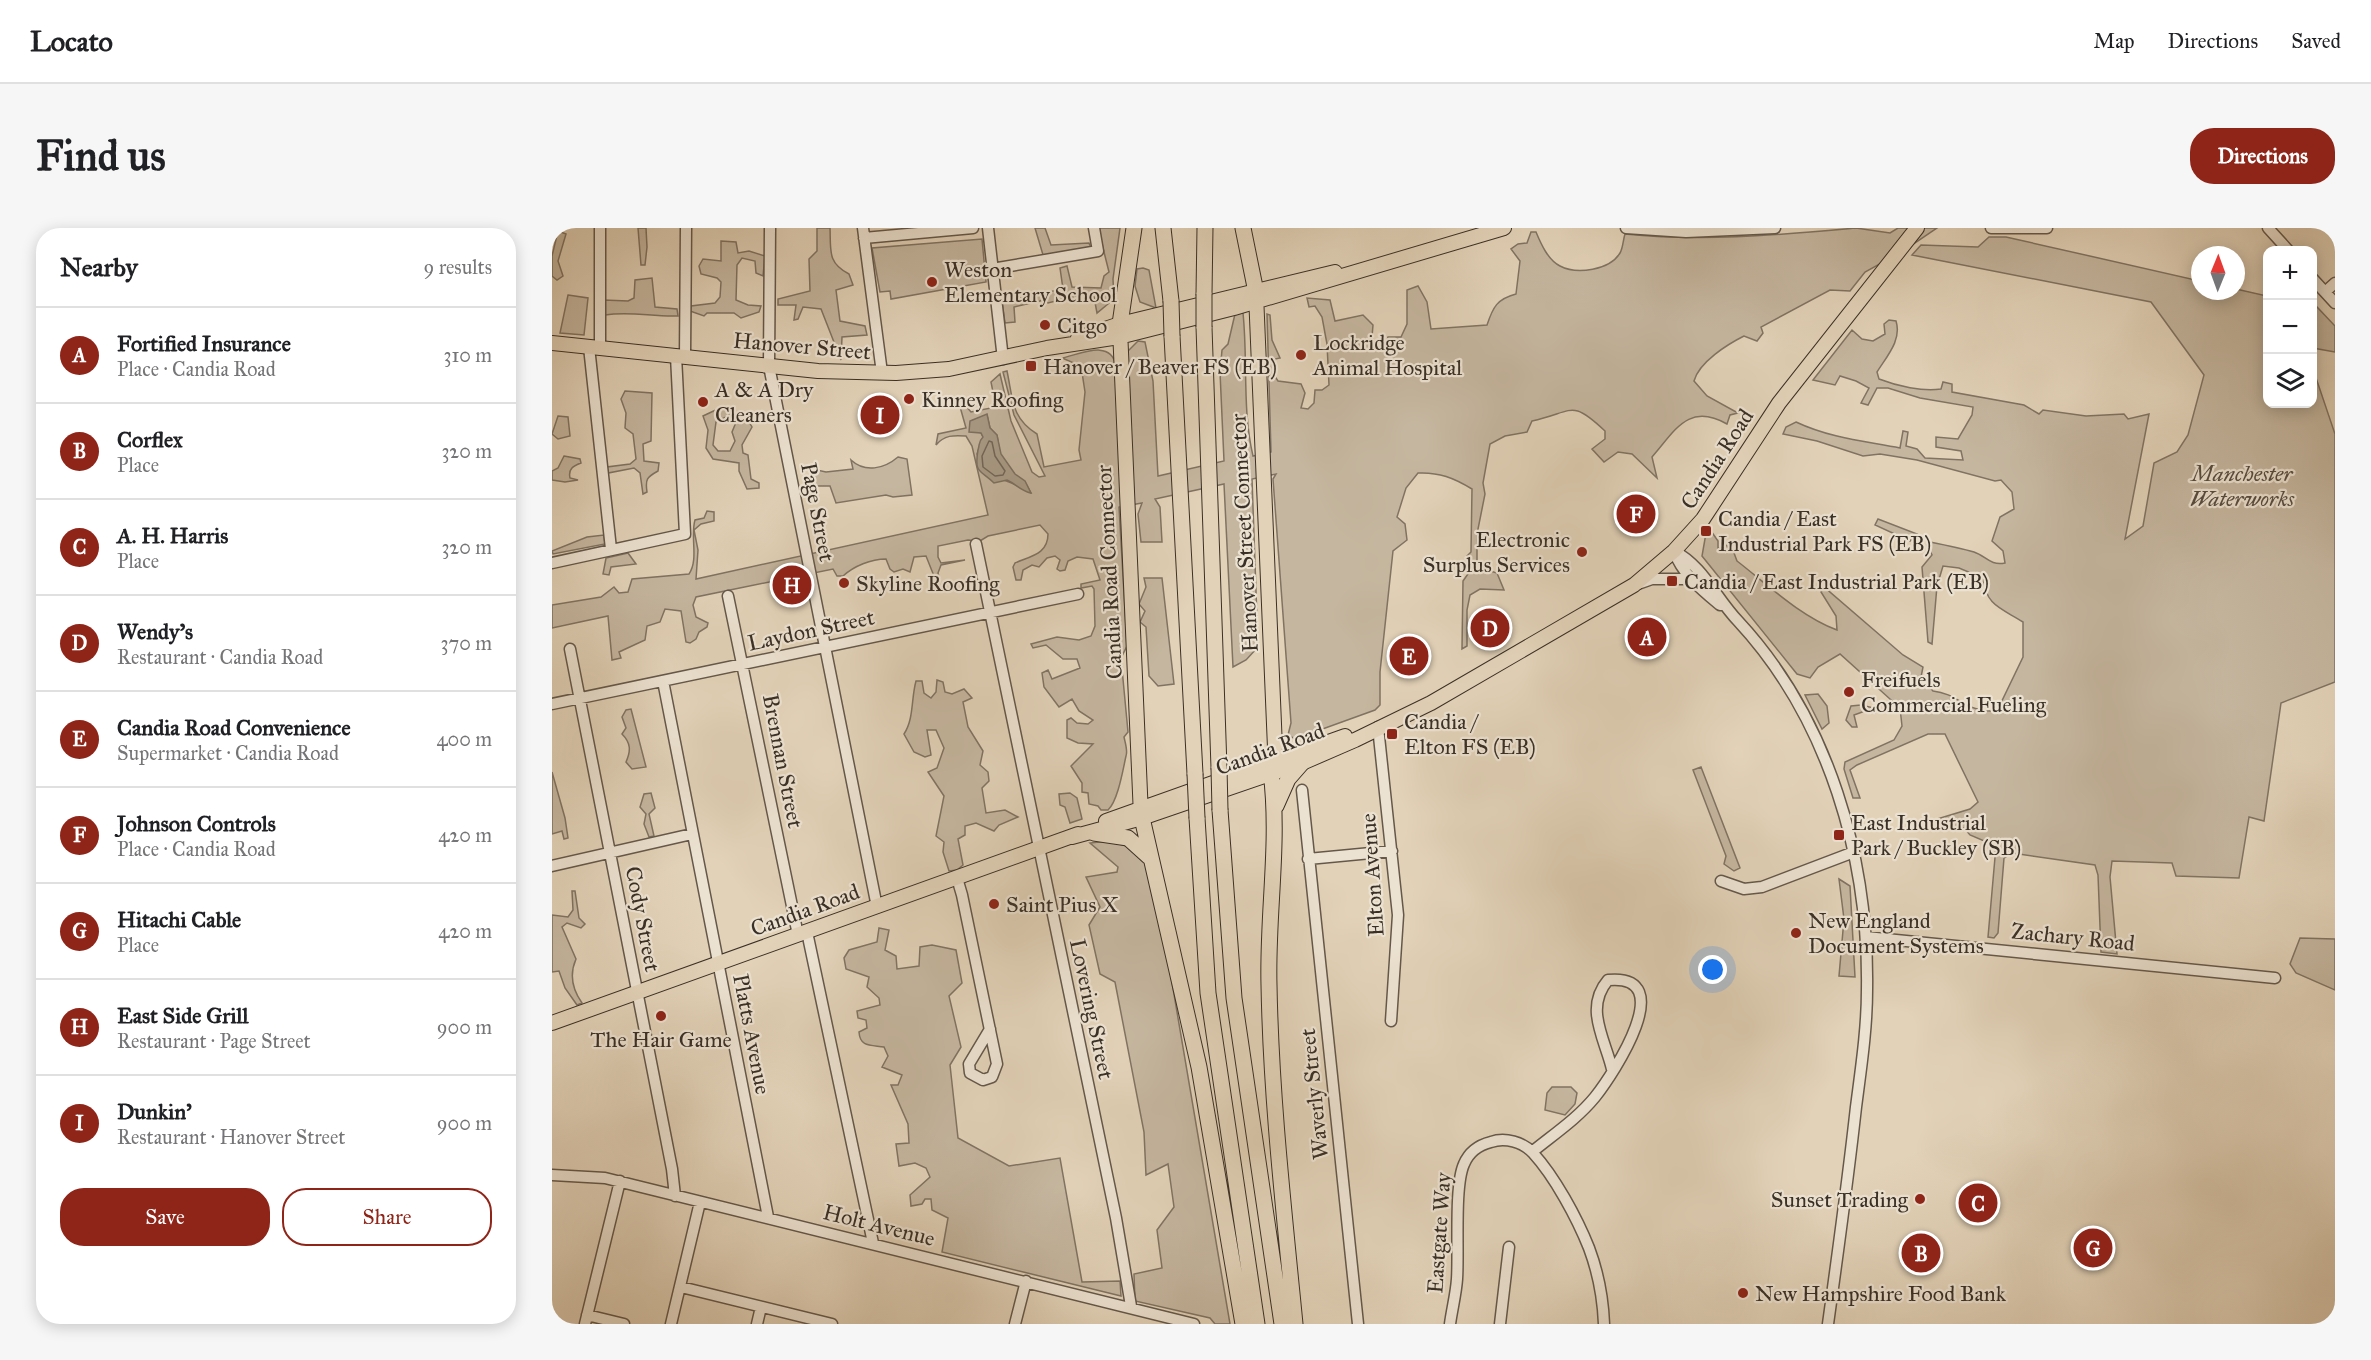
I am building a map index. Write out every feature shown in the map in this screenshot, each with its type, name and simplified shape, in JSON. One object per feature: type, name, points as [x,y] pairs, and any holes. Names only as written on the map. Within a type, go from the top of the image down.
[{"type":"highway","points":[[1120,330],[1134,228]]},
{"type":"highway","points":[[1163,228],[1171,301]]},
{"type":"highway","points":[[1172,228],[1172,336],[1208,993],[1257,1324]]},
{"type":"highway","points":[[1206,228],[1204,327],[1220,810],[1234,998],[1282,1324]]},
{"type":"highway","points":[[1243,228],[1256,297]]},
{"type":"highway","points":[[1274,812],[1288,779],[1302,762]]},
{"type":"highway","points":[[1272,766],[1274,812],[1270,1012],[1274,1092],[1295,1324]]},
{"type":"highway","points":[[1141,813],[1203,1088],[1243,1324]]},
{"type":"highway","points":[[1094,833],[1128,838],[1150,858]]},
{"type":"main road","name":"Hanover Street","points":[[552,343],[769,366],[882,373],[949,369],[1003,359],[1256,297],[1322,274],[1370,267],[1467,233],[1504,228]]},
{"type":"main road","name":"Candia Road","points":[[1272,766],[1302,762],[1438,698],[1634,585],[1674,551],[1718,500],[1769,417],[1917,228]]},
{"type":"main road","name":"Hanover Street Connector","points":[[1256,297],[1272,766]]},
{"type":"main road","name":"Candia Road Connector","points":[[1120,330],[1141,813]]},
{"type":"main road","name":"Candia Road","points":[[552,1023],[1378,727]]},
{"type":"main road","name":"Candia Road","points":[[1072,837],[1094,833],[1141,813]]},
{"type":"street","points":[[600,228],[594,348],[611,549]]},
{"type":"street","points":[[552,563],[685,534],[680,356],[686,228]]},
{"type":"street","name":"Page Street","points":[[770,228],[769,366],[877,907]]},
{"type":"street","points":[[882,373],[864,233],[973,228]]},
{"type":"street","points":[[988,228],[1003,359]]},
{"type":"street","points":[[992,269],[1098,251],[1094,228]]},
{"type":"street","points":[[1626,228],[1686,232],[1775,228]]},
{"type":"street","points":[[1991,228],[2047,228]]},
{"type":"street","points":[[2268,228],[2284,246]]},
{"type":"street","points":[[2317,281],[2330,291],[2335,303]]},
{"type":"street","points":[[2330,291],[2335,282]]},
{"type":"street","name":"Lovering Street","points":[[976,543],[1116,1218],[1131,1306]]},
{"type":"street","points":[[1674,551],[1678,562],[1691,579],[1732,615]]},
{"type":"street","points":[[1674,551],[1692,562],[1775,666],[1815,738],[1834,784],[1854,852],[1866,937],[1867,987],[1864,1036],[1828,1324]]},
{"type":"street","points":[[1634,585],[1652,579],[1691,579]]},
{"type":"street","name":"Laydon Street","points":[[552,704],[1078,594]]},
{"type":"street","name":"Brennan Street","points":[[729,596],[873,1243]]},
{"type":"street","name":"Cody Street","points":[[570,649],[672,1169],[675,1196]]},
{"type":"street","name":"Platts Avenue","points":[[663,681],[768,1217]]},
{"type":"street","name":"Elton Avenue","points":[[1378,727],[1398,915],[1391,1021]]},
{"type":"street","name":"Waverly Street","points":[[1302,790],[1358,1324]]},
{"type":"street","points":[[552,866],[692,834]]},
{"type":"street","points":[[1308,859],[1392,851]]},
{"type":"street","points":[[1721,881],[1744,889],[1762,886],[1854,852]]},
{"type":"street","points":[[957,878],[990,1029]]},
{"type":"street","name":"Zachary Road","points":[[1866,937],[2275,978]]},
{"type":"street","points":[[1604,1324],[1602,1295],[1589,1248],[1566,1202],[1532,1152],[1584,1109],[1612,1069],[1636,1027],[1642,1009],[1641,996],[1634,984],[1622,979],[1608,980],[1599,990],[1596,1002],[1599,1027],[1612,1069]]},
{"type":"street","name":"Eastgate Way","points":[[1450,1324],[1457,1280],[1460,1181],[1464,1164],[1473,1150],[1496,1140],[1513,1141],[1532,1152]]},
{"type":"street","name":"Holt Avenue","points":[[552,1175],[620,1181],[1131,1306],[1194,1324]]},
{"type":"street","points":[[620,1181],[586,1320],[624,1324]]},
{"type":"street","points":[[671,1324],[700,1202]]},
{"type":"street","points":[[1500,1324],[1509,1247]]},
{"type":"street","points":[[1015,1324],[1026,1281]]},
{"type":"street","points":[[681,1287],[832,1324]]},
{"type":"street","points":[[757,1324],[761,1306]]},
{"type":"green space","points":[[638,228],[646,228],[645,265],[641,265]]},
{"type":"green space","points":[[817,228],[830,228],[834,260],[842,270],[849,274],[853,285],[836,290],[840,321],[865,326],[867,335],[842,337],[841,360],[821,309],[803,307],[798,319],[794,320],[796,305],[778,305],[778,299],[810,291],[809,259],[817,251]]},
{"type":"green space","points":[[1035,228],[1045,228],[1051,245],[1089,243],[1091,248],[1043,255]]},
{"type":"green space","points":[[1098,228],[1120,228],[1113,279],[1114,299],[1097,313],[1094,297],[1088,293],[1048,303],[1044,300],[1014,307],[1015,322],[1005,323],[1002,302],[1063,289],[1060,268],[1067,266],[1072,287],[1101,288],[1104,276],[1109,272]]},
{"type":"green space","points":[[1856,228],[1890,233],[1898,228],[1937,228],[1903,251],[1865,272],[1850,291],[1830,290],[1761,327],[1763,333],[1757,341],[1744,336],[1722,349],[1708,361],[1694,381],[1707,396],[1738,413],[1730,415],[1727,424],[1702,416],[1684,422],[1652,457],[1657,478],[1632,454],[1618,452],[1604,462],[1592,449],[1605,439],[1605,431],[1585,414],[1571,410],[1532,421],[1527,432],[1505,436],[1490,444],[1483,483],[1485,494],[1477,534],[1477,562],[1467,561],[1467,556],[1471,552],[1472,489],[1446,476],[1418,473],[1406,488],[1397,517],[1405,524],[1407,540],[1393,551],[1380,672],[1380,705],[1375,710],[1295,739],[1288,735],[1291,723],[1273,479],[1276,474],[1252,479],[1258,647],[1246,660],[1233,667],[1224,484],[1155,499],[1160,507],[1162,542],[1141,542],[1138,514],[1142,503],[1119,507],[1127,646],[1121,658],[1128,732],[1124,737],[1127,754],[1120,784],[1115,800],[1108,810],[1101,810],[1098,806],[1089,804],[1088,793],[1082,792],[1082,783],[1071,766],[1093,744],[1078,743],[1067,738],[1067,720],[1071,718],[1077,723],[1088,724],[1093,720],[1079,711],[1072,699],[1059,707],[1044,687],[1042,673],[1048,670],[1052,679],[1080,668],[1077,659],[1063,659],[1046,645],[1033,648],[1031,644],[1057,637],[1079,640],[1091,636],[1095,626],[1094,589],[1092,586],[1081,588],[1081,584],[1100,580],[1093,559],[1077,557],[1068,561],[1065,570],[1060,571],[1057,569],[1060,560],[1055,556],[1047,558],[1039,567],[1032,565],[1023,570],[1021,580],[1016,580],[1013,567],[1015,563],[1038,553],[1045,546],[1048,534],[1040,525],[988,536],[980,541],[968,540],[938,546],[938,557],[941,563],[965,560],[941,565],[938,573],[940,581],[936,581],[926,556],[914,557],[910,572],[903,569],[894,572],[890,569],[886,559],[880,559],[852,569],[843,576],[837,576],[833,569],[696,597],[693,605],[696,617],[708,623],[696,639],[690,643],[686,642],[681,611],[665,609],[660,622],[647,626],[645,640],[619,652],[621,658],[612,660],[608,616],[552,628],[552,605],[601,597],[614,587],[619,593],[628,592],[632,579],[689,574],[694,555],[693,534],[695,520],[704,518],[707,511],[714,512],[714,521],[701,524],[694,530],[698,550],[696,579],[988,515],[972,446],[966,436],[950,436],[942,439],[936,445],[938,434],[966,428],[957,396],[971,412],[996,407],[991,382],[1000,374],[1011,421],[1032,472],[1039,477],[1045,476],[1014,415],[1003,372],[1007,371],[1014,407],[1022,421],[1037,434],[1044,467],[1081,460],[1079,450],[1085,392],[1081,366],[1062,358],[1094,350],[1108,352],[1116,365],[1120,485],[1127,352],[1138,341],[1145,342],[1153,381],[1158,476],[1224,461],[1220,372],[1222,350],[1228,344],[1235,314],[1243,313],[1246,403],[1253,456],[1271,452],[1267,314],[1270,315],[1272,340],[1280,358],[1275,359],[1274,375],[1278,381],[1301,384],[1305,393],[1301,408],[1308,409],[1314,403],[1315,390],[1322,390],[1329,385],[1327,344],[1322,317],[1315,306],[1309,307],[1307,298],[1330,300],[1335,321],[1363,315],[1373,325],[1372,337],[1375,345],[1386,345],[1388,337],[1401,337],[1407,324],[1407,290],[1418,286],[1427,302],[1431,329],[1487,325],[1491,313],[1500,301],[1516,294],[1520,261],[1511,249],[1518,244],[1527,243],[1531,232],[1536,232],[1545,251],[1560,266],[1567,269],[1584,270],[1601,267],[1615,259],[1621,251],[1625,234],[1712,237]],"holes":[[[987,415],[990,428],[997,435],[1000,454],[1015,475],[1025,482],[1031,493],[1010,482],[986,475],[977,454],[983,437],[981,433],[970,427],[971,421]]]},
{"type":"green space","points":[[558,231],[566,234],[558,261],[563,276],[557,280],[552,276],[552,256]]},
{"type":"green space","name":"Manchester Waterworks","points":[[1989,237],[2006,237],[2191,279],[2191,300],[2245,300],[2245,291],[2263,295],[2263,408],[2317,408],[2317,381],[2335,434],[2335,682],[2281,703],[2264,821],[2249,817],[2239,878],[2176,876],[2172,863],[2112,861],[2110,877],[2117,954],[2101,952],[2098,875],[2095,865],[2012,853],[2004,858],[1998,933],[1994,938],[1988,937],[1996,846],[1970,835],[1964,828],[1925,828],[1924,823],[1970,809],[1978,802],[1945,734],[1928,734],[1857,765],[1850,770],[1860,798],[1853,798],[1844,769],[1845,762],[1894,740],[1902,726],[1900,708],[1840,654],[1818,667],[1810,678],[1797,674],[1702,556],[1706,533],[1711,531],[1718,541],[1718,549],[1726,545],[1734,553],[1737,561],[1785,599],[1810,617],[1837,630],[1836,616],[1821,592],[1824,587],[1903,655],[1923,667],[1921,677],[1933,691],[1950,696],[1977,709],[1997,711],[2023,657],[2023,622],[1991,601],[1987,595],[1983,578],[1959,568],[1943,566],[1937,586],[1932,644],[1928,642],[1922,567],[1932,555],[1927,545],[1930,542],[1974,552],[1992,562],[2005,563],[2003,551],[1992,541],[2000,517],[2014,509],[2012,492],[2001,480],[1995,481],[1917,460],[1880,454],[1863,456],[1817,441],[1783,434],[1786,427],[1796,422],[1834,435],[1900,448],[1903,431],[1908,432],[1906,446],[1917,449],[1925,458],[1963,460],[1961,451],[1936,447],[1936,437],[1958,439],[1972,415],[1973,407],[1920,398],[1888,388],[1877,388],[1868,405],[1861,403],[1869,388],[1856,381],[1840,376],[1835,385],[1813,380],[1852,330],[1862,339],[1873,341],[1885,334],[1884,324],[1889,320],[1896,321],[1897,335],[1877,372],[1879,379],[1926,390],[1941,389],[1943,382],[1952,384],[1952,392],[2024,405],[2039,414],[2043,410],[2086,416],[2124,414],[2128,419],[2149,414],[2125,539],[2143,526],[2154,463],[2177,452],[2188,435],[2204,375],[2151,302],[1912,255],[1921,245],[1978,247]]},
{"type":"green space","points":[[982,239],[986,282],[891,299],[890,291],[880,292],[872,248]]},
{"type":"green space","points":[[721,241],[736,242],[738,253],[749,251],[765,256],[763,276],[756,273],[755,261],[742,258],[737,265],[736,300],[748,305],[761,306],[759,312],[741,318],[734,313],[707,313],[704,316],[690,311],[691,306],[715,303],[720,297],[721,282],[717,278],[701,274],[699,266],[703,259],[721,261]]},
{"type":"green space","points":[[1137,269],[1149,270],[1156,308],[1140,302],[1135,286]]},
{"type":"green space","points":[[652,278],[655,307],[677,309],[678,316],[605,315],[604,300],[628,301],[634,298],[635,280]]},
{"type":"green space","points":[[568,295],[588,298],[584,335],[560,333]]},
{"type":"green space","points":[[2317,307],[2335,326],[2335,352],[2317,349]]},
{"type":"green space","points":[[625,391],[652,393],[651,441],[643,444],[644,461],[659,463],[658,471],[648,479],[647,492],[643,494],[640,473],[634,468],[608,473],[607,467],[630,464],[636,459],[633,434],[625,428],[626,413],[621,399]]},
{"type":"green space","points":[[724,406],[733,409],[728,416],[716,422],[713,445],[718,451],[730,451],[735,441],[732,432],[737,420],[748,420],[752,427],[742,445],[743,453],[748,455],[751,479],[759,483],[759,488],[747,489],[739,471],[739,463],[713,459],[706,448],[708,430],[703,416]]},
{"type":"green space","points":[[558,416],[568,417],[570,436],[558,439],[552,434]]},
{"type":"green space","points":[[564,456],[580,459],[581,463],[570,470],[570,478],[578,480],[565,482],[552,480],[552,471],[558,468]]},
{"type":"green space","points":[[898,457],[907,459],[912,495],[893,497],[886,495],[836,503],[830,486],[814,486],[812,477],[817,470],[826,472],[853,469],[851,460],[862,467],[875,468]]},
{"type":"green space","points":[[1878,519],[1917,534],[1910,541],[1875,525]]},
{"type":"green space","points":[[604,535],[605,544],[553,554],[552,551],[587,537]]},
{"type":"green space","points":[[628,553],[636,564],[611,567],[609,575],[603,574],[606,558]]},
{"type":"green space","points":[[1487,570],[1497,573],[1504,590],[1480,589],[1470,595],[1467,610],[1467,646],[1462,649],[1463,581],[1470,571]]},
{"type":"green space","points":[[1144,578],[1162,578],[1174,684],[1158,686],[1149,676],[1146,627],[1140,622],[1145,611],[1139,604],[1146,587]]},
{"type":"green space","points":[[937,680],[943,682],[945,692],[952,694],[964,689],[972,698],[963,702],[968,727],[983,751],[980,765],[988,772],[989,781],[982,788],[986,813],[1005,810],[1018,817],[999,825],[994,831],[976,823],[965,826],[965,835],[958,839],[963,865],[957,870],[949,871],[943,852],[944,842],[936,836],[944,796],[928,772],[937,768],[944,748],[936,730],[927,730],[931,755],[925,757],[914,752],[904,734],[911,715],[916,681],[922,681],[924,693],[931,698],[936,692]]},
{"type":"green space","points":[[1818,694],[1827,706],[1829,723],[1822,729],[1805,695]]},
{"type":"green space","points":[[1861,705],[1874,708],[1875,713],[1865,711],[1854,715],[1857,727],[1852,727],[1846,720],[1851,706]]},
{"type":"green space","points":[[631,709],[646,767],[632,769],[626,762],[629,747],[622,734],[626,728],[622,717],[626,710]]},
{"type":"green space","points":[[1701,767],[1740,868],[1734,871],[1724,864],[1726,856],[1693,770]]},
{"type":"green space","points":[[552,772],[565,818],[568,838],[564,839],[562,831],[552,834]]},
{"type":"green space","points":[[651,793],[655,808],[649,814],[654,836],[649,837],[644,824],[646,814],[640,807],[644,794]]},
{"type":"green space","points":[[1070,793],[1077,798],[1082,819],[1070,823],[1065,807],[1060,805],[1059,794]]},
{"type":"green space","points":[[1109,841],[1133,848],[1145,863],[1168,959],[1230,1324],[1215,1324],[1210,1318],[1135,1301],[1134,1274],[1162,1268],[1157,1230],[1174,1207],[1168,1164],[1146,1175],[1144,1132],[1115,982],[1100,974],[1089,925],[1100,907],[1086,877],[1117,872],[1118,867],[1090,843]]},
{"type":"green space","points":[[1839,879],[1850,886],[1855,977],[1839,976],[1844,919]]},
{"type":"green space","points":[[572,891],[575,891],[579,918],[585,924],[581,928],[567,923],[562,927],[576,959],[573,982],[582,1003],[577,1005],[565,988],[559,971],[552,972],[552,915],[568,917],[573,910]]},
{"type":"green space","points":[[879,928],[889,930],[885,950],[896,956],[897,969],[919,966],[920,947],[932,945],[956,950],[962,983],[949,996],[961,1047],[950,1065],[958,1138],[1009,1166],[1060,1158],[1082,1282],[1120,1281],[1121,1296],[942,1252],[948,1218],[932,1210],[931,1199],[925,1199],[922,1204],[911,1206],[910,1195],[930,1177],[926,1168],[915,1163],[899,1166],[896,1144],[909,1143],[908,1124],[891,1085],[898,1085],[902,1075],[882,1067],[888,1056],[884,1047],[867,1044],[861,1040],[859,1032],[867,1028],[866,1020],[858,1018],[857,1011],[880,1005],[879,998],[867,987],[869,977],[846,969],[844,958],[849,950],[877,942]]},
{"type":"green space","points":[[2300,938],[2335,939],[2335,990],[2296,973],[2290,964]]},
{"type":"green space","points":[[1552,1087],[1571,1087],[1577,1093],[1575,1104],[1565,1115],[1545,1110],[1547,1093]]},
{"type":"water","points":[[987,414],[990,428],[997,435],[1001,454],[1015,474],[1025,481],[1031,493],[1007,480],[994,483],[979,470],[977,458],[983,437],[981,433],[969,432],[970,421]]},
{"type":"place","name":"Weston Elementary School","points":[[932,282]]},
{"type":"place","name":"Citgo","points":[[1045,325]]},
{"type":"place","name":"Lockridge Animal Hospital","points":[[1301,355]]},
{"type":"place","name":"Hanover / Beaver FS (EB)","points":[[1031,366]]},
{"type":"place","name":"Kinney Roofing","points":[[909,399]]},
{"type":"place","name":"A & A Dry Cleaners","points":[[703,402]]},
{"type":"place","name":"Dunkin'","points":[[880,415]]},
{"type":"place","name":"Johnson Controls","points":[[1636,514]]},
{"type":"place","name":"Candia / East Industrial Park FS (EB)","points":[[1706,531]]},
{"type":"place","name":"Electronic Surplus Services","points":[[1582,552]]},
{"type":"place","name":"Candia / East Industrial Park (EB)","points":[[1672,581]]},
{"type":"place","name":"Skyline Roofing","points":[[844,583]]},
{"type":"place","name":"East Side Grill","points":[[792,585]]},
{"type":"place","name":"Wendy's","points":[[1490,628]]},
{"type":"place","name":"Fortified Insurance","points":[[1647,637]]},
{"type":"place","name":"Candia Road Convenience","points":[[1409,656]]},
{"type":"place","name":"Freifuels Commercial Fueling","points":[[1849,692]]},
{"type":"place","name":"Candia / Elton FS (EB)","points":[[1392,734]]},
{"type":"place","name":"East Industrial Park / Buckley (SB)","points":[[1839,835]]},
{"type":"place","name":"Saint Pius X","points":[[994,904]]},
{"type":"place","name":"New England Document Systems","points":[[1796,933]]},
{"type":"place","name":"The Hair Game","points":[[661,1016]]},
{"type":"place","name":"Sunset Trading","points":[[1920,1199]]},
{"type":"place","name":"A. H. Harris","points":[[1978,1203]]},
{"type":"place","name":"Hitachi Cable","points":[[2093,1248]]},
{"type":"place","name":"Corflex","points":[[1921,1253]]},
{"type":"place","name":"New Hampshire Food Bank","points":[[1743,1293]]}]
